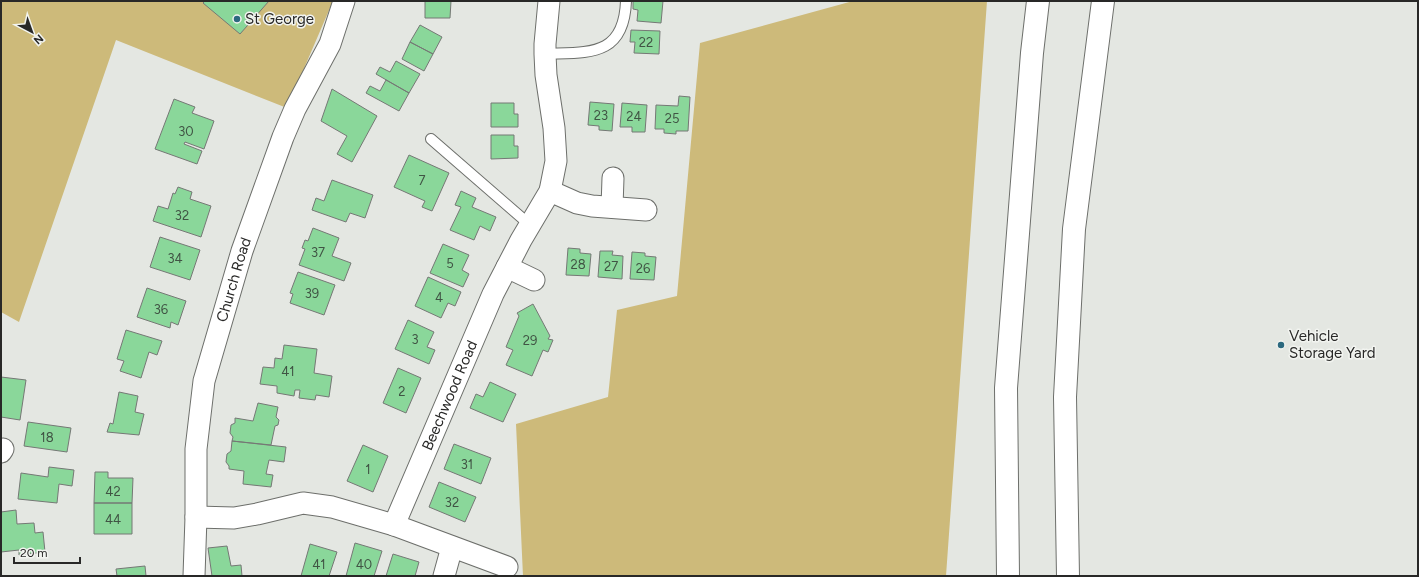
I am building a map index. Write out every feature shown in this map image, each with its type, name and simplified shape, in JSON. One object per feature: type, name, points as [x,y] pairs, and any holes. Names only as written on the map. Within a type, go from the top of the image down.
[{"type":"highway","points":[[1008,576],[1006,388],[1032,53],[1038,1]]},
{"type":"highway","points":[[1068,576],[1064,397],[1073,237],[1103,1]]},
{"type":"street","name":"Church Road","points":[[194,576],[196,450],[204,381],[242,251],[283,137],[295,109],[330,44],[344,1]]},
{"type":"street","name":"Beechwood Road","points":[[394,526],[493,294],[550,191],[556,161],[554,128],[546,75],[544,44],[549,1]]},
{"type":"street","points":[[612,207],[613,178]]},
{"type":"street","points":[[550,191],[577,204],[646,210]]},
{"type":"street","points":[[507,267],[534,280]]},
{"type":"street","points":[[196,517],[234,518],[303,503],[332,507],[394,526],[507,567]]},
{"type":"street","points":[[444,576],[452,547]]},
{"type":"lane","points":[[545,54],[587,52],[599,49],[611,43],[618,35],[622,26],[626,1]]},
{"type":"lane","points":[[431,139],[530,226]]},
{"type":"shaded area","points":[[1,1],[333,1],[287,108],[116,40],[19,322],[1,312]]},
{"type":"shaded area","points":[[853,1],[987,1],[946,576],[523,576],[516,424],[608,397],[617,310],[677,296],[700,43]]},
{"type":"building","name":"St George","points":[[205,1],[269,1],[240,34],[203,3]]},
{"type":"building","points":[[425,1],[451,1],[450,18],[425,18]]},
{"type":"building","points":[[633,1],[663,1],[661,23],[637,21],[638,10],[633,9]]},
{"type":"building","points":[[420,25],[442,37],[433,54],[410,42]]},
{"type":"building","points":[[631,30],[660,31],[659,54],[634,53],[635,42],[630,42]]},
{"type":"building","points":[[410,42],[433,54],[424,71],[402,59]]},
{"type":"building","points":[[396,61],[420,74],[409,93],[376,74],[380,67],[390,72]]},
{"type":"building","points":[[386,80],[409,93],[399,111],[366,93],[370,86],[380,91]]},
{"type":"building","points":[[332,89],[377,116],[352,162],[337,154],[347,136],[321,121]]},
{"type":"building","points":[[679,96],[690,97],[688,131],[676,131],[676,134],[664,133],[664,129],[655,129],[656,105],[678,106]]},
{"type":"building","points":[[174,99],[195,107],[192,113],[214,121],[204,149],[185,142],[184,144],[202,151],[197,164],[155,149]]},
{"type":"building","points":[[590,102],[614,104],[612,131],[599,130],[599,126],[588,125]]},
{"type":"building","points":[[491,103],[514,103],[514,114],[518,114],[518,127],[491,127]]},
{"type":"building","points":[[622,103],[647,105],[645,132],[632,132],[632,127],[620,127]]},
{"type":"building","points":[[491,135],[514,135],[514,146],[518,146],[518,158],[491,159]]},
{"type":"building","points":[[409,155],[449,173],[432,211],[422,207],[425,201],[394,187]]},
{"type":"building","points":[[332,180],[373,195],[365,218],[350,213],[346,222],[312,210],[316,198],[324,201]]},
{"type":"building","points":[[178,187],[192,192],[190,199],[211,206],[201,237],[153,221],[158,206],[168,209],[173,193],[175,194]]},
{"type":"building","points":[[461,191],[476,198],[472,207],[496,217],[490,231],[480,226],[474,240],[450,230],[461,207],[455,205]]},
{"type":"building","points":[[313,228],[339,238],[332,256],[351,263],[344,281],[299,265],[305,249],[302,248],[305,240],[308,241]]},
{"type":"building","points":[[160,237],[200,250],[190,280],[150,267]]},
{"type":"building","points":[[443,244],[469,255],[462,270],[469,274],[463,287],[430,273]]},
{"type":"building","points":[[568,248],[580,249],[580,253],[591,254],[589,276],[566,275]]},
{"type":"building","points":[[600,251],[613,251],[612,255],[623,256],[622,279],[598,277]]},
{"type":"building","points":[[632,252],[645,253],[645,256],[656,257],[654,280],[630,279]]},
{"type":"building","points":[[298,272],[335,285],[324,315],[290,303],[293,294],[290,293]]},
{"type":"building","points":[[428,277],[461,292],[455,306],[448,303],[441,318],[415,306]]},
{"type":"building","points":[[147,288],[186,301],[178,325],[171,322],[170,328],[137,317]]},
{"type":"building","points":[[533,304],[550,336],[548,339],[553,340],[548,352],[543,350],[532,376],[506,365],[513,350],[506,347],[519,316],[517,313]]},
{"type":"building","points":[[408,320],[434,332],[427,347],[435,350],[429,364],[395,349]]},
{"type":"building","points":[[126,330],[162,341],[157,355],[149,352],[141,378],[120,371],[124,361],[117,359]]},
{"type":"building","points":[[284,345],[317,349],[314,373],[332,376],[329,397],[316,395],[315,400],[299,398],[300,390],[295,390],[294,396],[277,393],[277,386],[260,384],[263,367],[274,368],[275,358],[282,359]]},
{"type":"building","points":[[398,368],[421,378],[406,413],[383,403]]},
{"type":"building","points":[[1,377],[26,380],[20,420],[1,417]]},
{"type":"building","points":[[490,382],[516,394],[503,422],[470,408],[476,394],[483,397]]},
{"type":"building","points":[[119,392],[138,396],[135,412],[144,414],[139,435],[107,432],[110,423],[113,424]]},
{"type":"building","points":[[258,403],[278,407],[276,417],[279,420],[278,425],[275,426],[271,445],[232,441],[233,437],[230,433],[231,425],[235,423],[235,418],[253,421]]},
{"type":"building","points":[[28,422],[71,428],[67,452],[24,446]]},
{"type":"building","points":[[232,441],[286,447],[284,462],[269,460],[266,474],[273,475],[271,487],[243,484],[244,471],[229,469],[226,462],[227,454],[231,451]]},
{"type":"building","points":[[454,444],[491,458],[481,484],[444,469]]},
{"type":"building","points":[[363,445],[388,456],[373,492],[347,481]]},
{"type":"building","points":[[49,467],[74,470],[72,486],[59,484],[57,503],[18,499],[21,473],[48,477]]},
{"type":"building","points":[[95,472],[108,472],[108,478],[133,478],[132,503],[94,503]]},
{"type":"building","points":[[439,482],[476,497],[465,522],[429,507]]},
{"type":"building","points":[[94,503],[132,503],[132,534],[94,534]]},
{"type":"building","points":[[16,510],[17,524],[34,523],[35,533],[43,532],[45,552],[19,555],[19,550],[1,552],[1,512]]},
{"type":"building","points":[[355,543],[382,551],[374,576],[346,576]]},
{"type":"building","points":[[310,544],[337,552],[329,576],[301,576]]},
{"type":"building","points":[[227,546],[231,566],[241,565],[242,576],[212,576],[208,548]]},
{"type":"building","points":[[393,554],[419,562],[415,576],[386,576]]},
{"type":"building","points":[[145,566],[146,576],[117,576],[116,569]]},
{"type":"place","name":"St George","points":[[237,19]]},
{"type":"place","name":"Vehicle Storage Yard","points":[[1281,345]]}]
